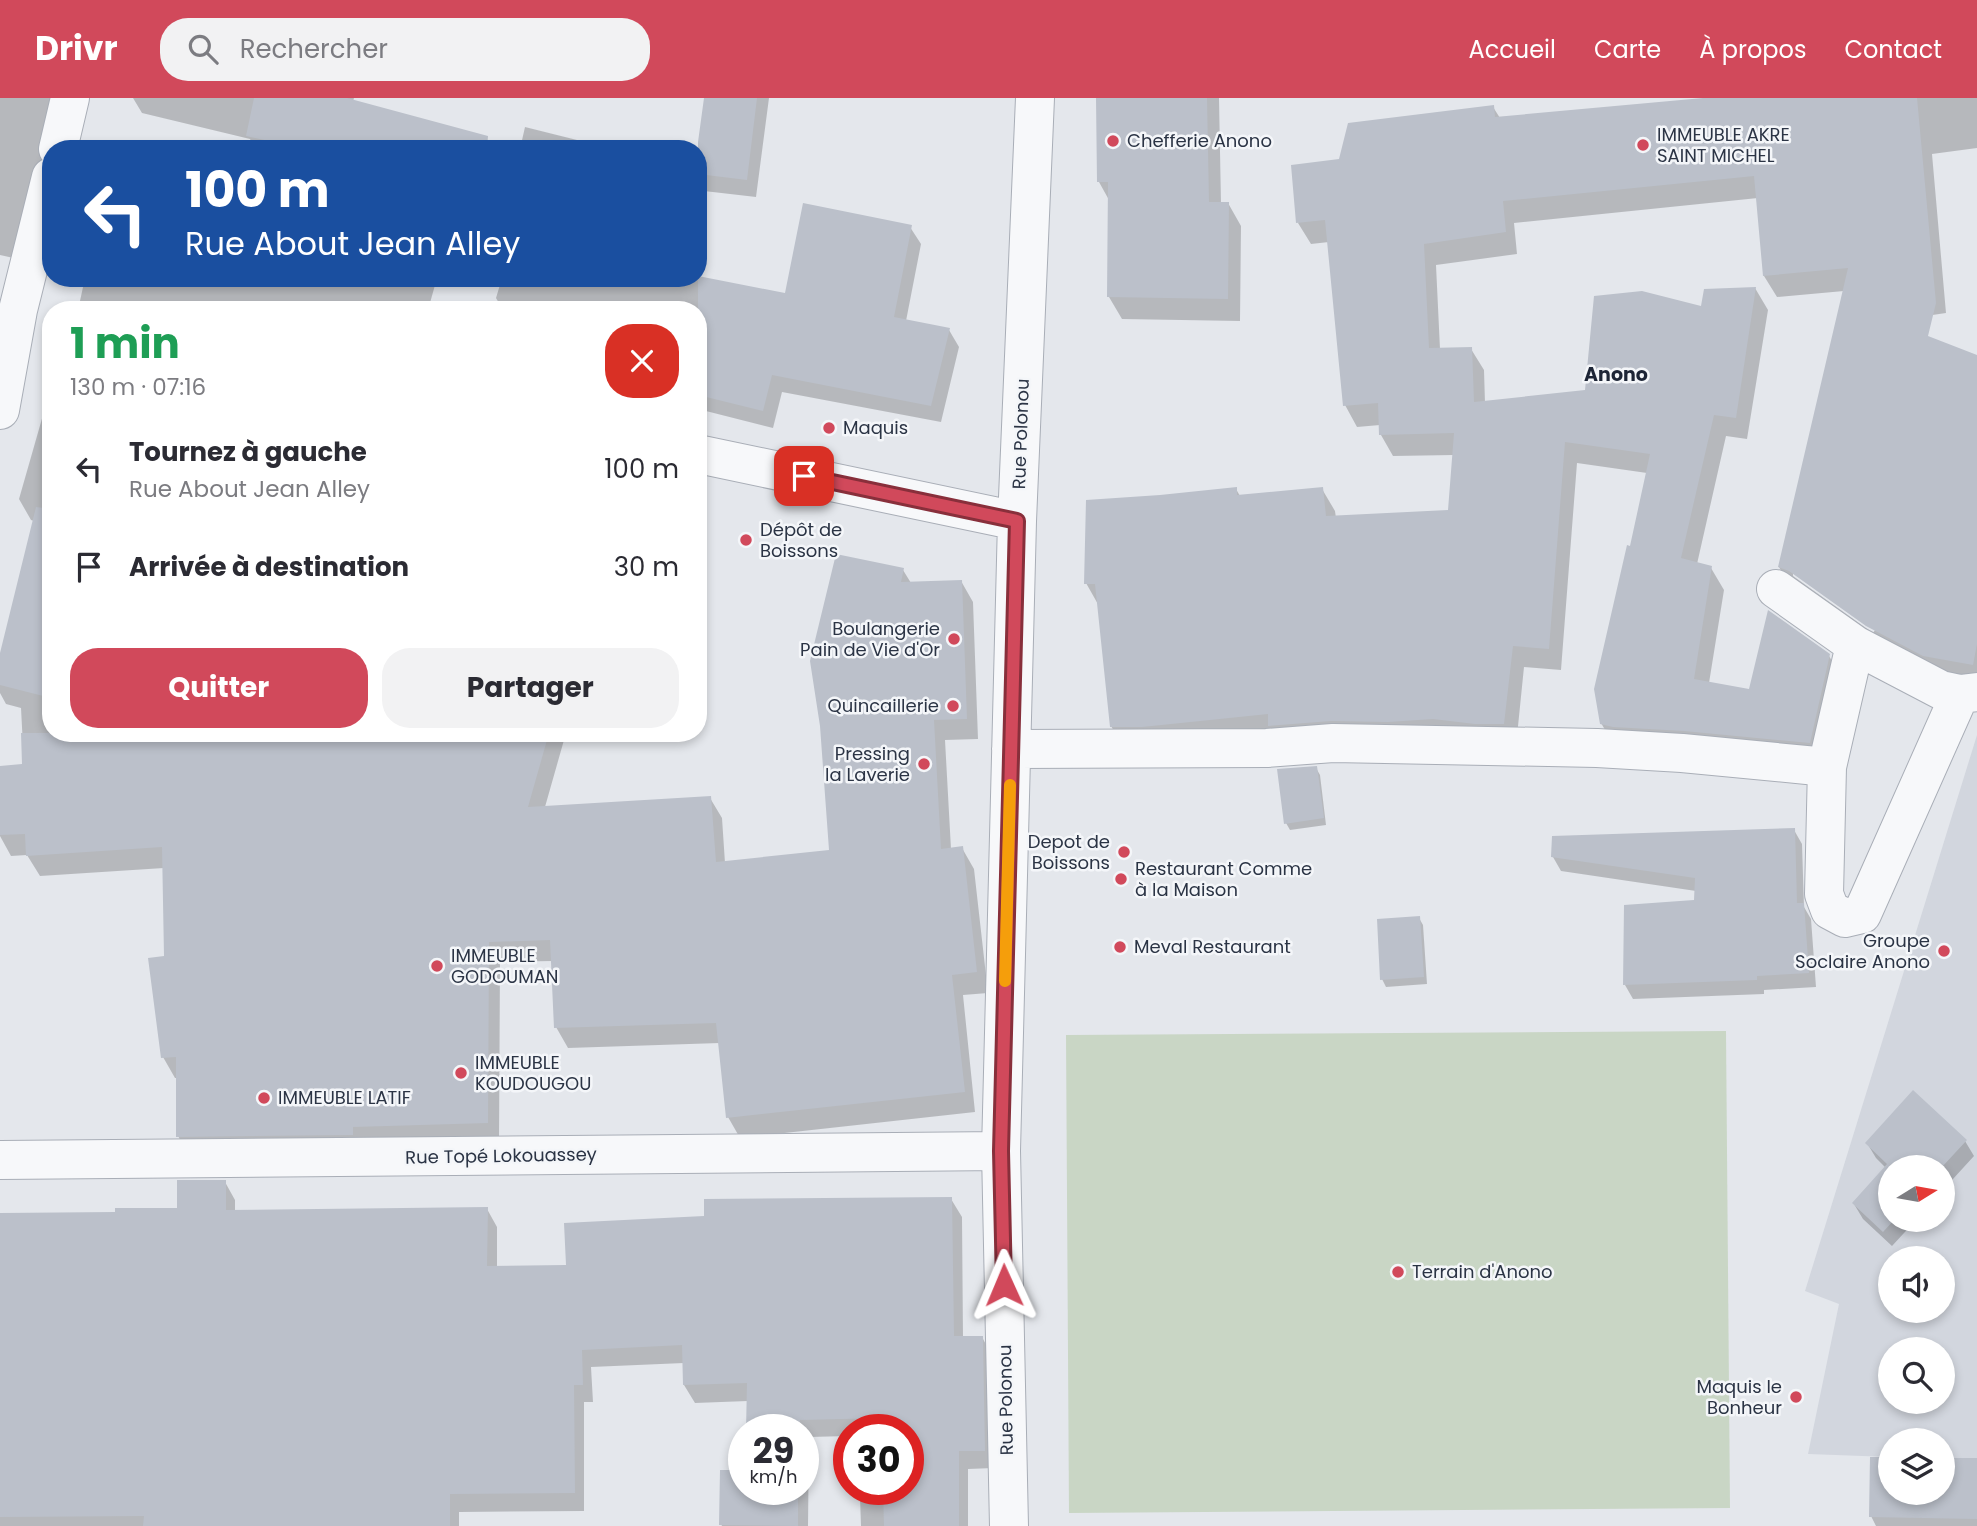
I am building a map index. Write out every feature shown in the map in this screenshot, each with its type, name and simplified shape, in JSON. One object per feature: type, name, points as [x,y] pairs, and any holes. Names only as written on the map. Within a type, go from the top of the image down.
[{"type":"street","points":[[60,140],[71,98]]},
{"type":"street","name":"Rue Polonou","points":[[1009,1526],[1001,1151],[1017,521],[1035,98]]},
{"type":"street","points":[[0,410],[42,220]]},
{"type":"street","points":[[707,456],[1017,521]]},
{"type":"street","points":[[1776,589],[1855,645],[1941,690],[1968,693],[1862,914],[1845,918],[1830,910],[1824,894],[1827,767],[1855,645]]},
{"type":"street","points":[[1011,749],[1267,748],[1333,743],[1583,747],[1682,753],[1827,767]]},
{"type":"street","name":"Rue Topé Lokouassey","points":[[0,1160],[1001,1151]]},
{"type":"shaded area","name":"Groupe Soclaire Anono","points":[[1977,735],[1977,1458],[1955,1458],[1955,1428],[1878,1428],[1878,1457],[1808,1454],[1839,1304],[1805,1291]]},
{"type":"green space","name":"Terrain d'Anono","points":[[1726,1031],[1730,1508],[1069,1513],[1066,1035]]},
{"type":"building","points":[[254,98],[347,98],[488,136],[488,140],[264,140],[246,136]]},
{"type":"building","points":[[704,98],[757,98],[747,180],[707,175],[707,140],[698,140]]},
{"type":"building","points":[[1096,98],[1207,98],[1209,202],[1229,202],[1228,299],[1107,297],[1108,182],[1097,182]]},
{"type":"building","points":[[1703,98],[1917,98],[1936,303],[1928,336],[1977,355],[1977,644],[1973,665],[1923,656],[1866,626],[1789,571],[1778,567],[1848,268],[1763,276],[1754,176],[1503,201],[1506,232],[1424,244],[1429,348],[1472,347],[1474,402],[1585,390],[1594,296],[1642,291],[1701,306],[1704,289],[1756,287],[1736,418],[1714,415],[1681,558],[1712,566],[1694,679],[1749,689],[1768,610],[1830,654],[1810,743],[1600,724],[1594,689],[1650,454],[1565,442],[1549,649],[1513,646],[1504,724],[1433,719],[1388,722],[1331,721],[1268,726],[1268,714],[1142,727],[1110,727],[1095,584],[1084,584],[1086,500],[1237,487],[1237,495],[1323,487],[1326,516],[1448,510],[1454,433],[1379,435],[1378,403],[1343,406],[1325,220],[1296,223],[1291,165],[1339,159],[1348,123],[1494,105],[1495,117]]},
{"type":"building","points":[[803,203],[912,225],[894,317],[950,328],[931,406],[772,375],[763,411],[707,397],[707,301],[698,301],[698,287],[707,287],[707,278],[785,293]]},
{"type":"building","points":[[36,507],[42,508],[42,696],[0,685],[0,653]]},
{"type":"building","points":[[836,554],[904,568],[901,582],[962,580],[967,719],[934,720],[941,849],[963,846],[977,972],[952,975],[965,1092],[726,1118],[716,1023],[554,1028],[550,940],[489,942],[488,1123],[353,1127],[353,1135],[176,1137],[176,1057],[161,1058],[148,958],[164,956],[162,847],[26,856],[25,834],[0,835],[0,766],[22,764],[21,733],[42,733],[42,742],[546,742],[528,807],[711,796],[716,862],[829,850],[820,726],[810,661]]},
{"type":"building","points":[[1317,766],[1324,818],[1284,824],[1277,769]]},
{"type":"building","points":[[1795,828],[1797,903],[1804,903],[1809,973],[1757,976],[1757,980],[1623,985],[1624,905],[1694,900],[1695,878],[1551,857],[1552,836]]},
{"type":"building","points":[[1420,916],[1424,977],[1380,980],[1377,919]]},
{"type":"building","points":[[1913,1090],[1967,1140],[1953,1155],[1878,1155],[1865,1143]]},
{"type":"building","points":[[1878,1174],[1878,1227],[1852,1203]]},
{"type":"building","points":[[177,1180],[226,1180],[226,1210],[488,1207],[487,1266],[566,1265],[564,1223],[704,1216],[704,1199],[952,1197],[954,1336],[983,1336],[985,1451],[959,1451],[959,1526],[884,1526],[883,1505],[924,1505],[924,1414],[833,1414],[833,1419],[819,1420],[819,1414],[746,1414],[747,1383],[683,1385],[682,1345],[582,1350],[583,1385],[574,1385],[575,1493],[450,1494],[450,1526],[143,1526],[144,1516],[0,1517],[0,1213],[115,1212],[115,1208],[177,1208]]},
{"type":"building","points":[[1870,1457],[1878,1457],[1878,1505],[1955,1505],[1955,1458],[1977,1458],[1977,1519],[1869,1517]]},
{"type":"building","points":[[720,1470],[728,1470],[728,1505],[798,1505],[798,1526],[719,1525]]},
{"type":"slow traffic","points":[[1005,981],[1010,785]]},
{"type":"place","name":"Chefferie Anono","points":[[1113,141]]},
{"type":"place","name":"IMMEUBLE AKRE SAINT MICHEL","points":[[1643,145]]},
{"type":"place","name":"Maquis","points":[[829,428]]},
{"type":"place","name":"Dépôt de Boissons","points":[[746,540]]},
{"type":"place","name":"Boulangerie Pain de Vie d'Or","points":[[954,639]]},
{"type":"place","name":"Quincaillerie","points":[[953,706]]},
{"type":"place","name":"Pressing la Laverie","points":[[924,764]]},
{"type":"place","name":"Depot de Boissons","points":[[1124,852]]},
{"type":"place","name":"Restaurant Comme à la Maison","points":[[1121,879]]},
{"type":"place","name":"Meval Restaurant","points":[[1120,947]]},
{"type":"place","name":"Groupe Soclaire Anono","points":[[1944,951]]},
{"type":"place","name":"IMMEUBLE GODOUMAN","points":[[437,966]]},
{"type":"place","name":"IMMEUBLE KOUDOUGOU","points":[[461,1073]]},
{"type":"place","name":"IMMEUBLE LATIF","points":[[264,1098]]},
{"type":"place","name":"Terrain d'Anono","points":[[1398,1272]]},
{"type":"place","name":"Maquis le Bonheur","points":[[1796,1397]]},
{"type":"district","name":"Anono","points":[[1616,374]]},
{"type":"route","points":[[804,476],[1017,521],[1001,1151],[1004,1285]]}]
